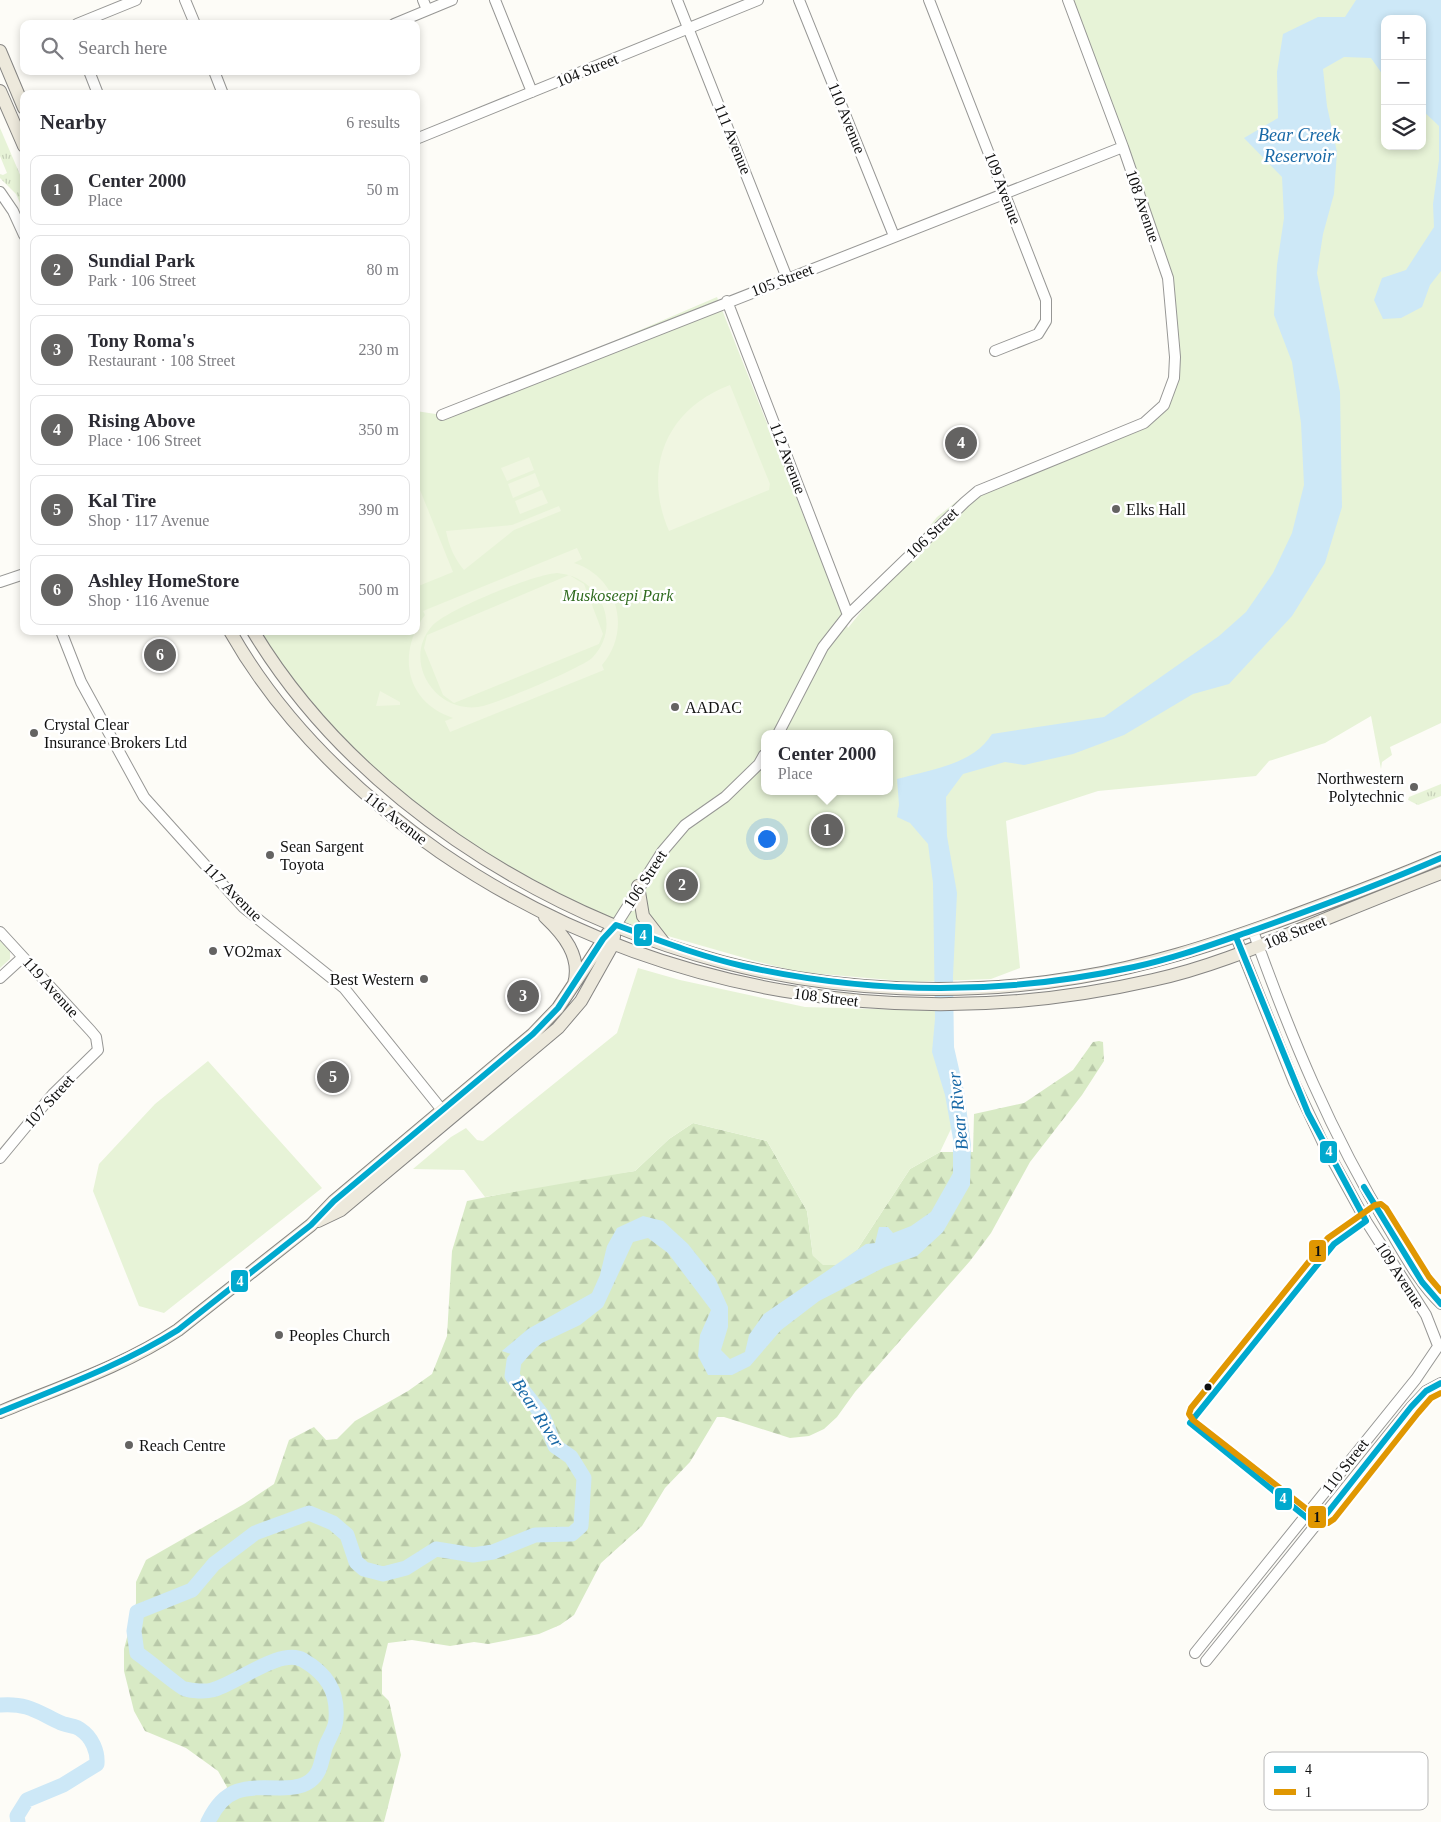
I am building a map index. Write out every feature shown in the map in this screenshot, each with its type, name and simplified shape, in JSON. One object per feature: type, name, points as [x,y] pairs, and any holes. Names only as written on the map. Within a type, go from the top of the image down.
[{"type":"main road","points":[[0,51],[20,98]]},
{"type":"main road","points":[[0,90],[20,137]]},
{"type":"main road","name":"116 Avenue","points":[[233,635],[270,693],[309,740],[350,781],[397,821],[451,859],[537,909],[608,942]]},
{"type":"main road","name":"116 Avenue","points":[[256,635],[281,675],[323,726],[393,792],[445,832],[501,868],[558,899],[616,925]]},
{"type":"main road","name":"108 Street","points":[[616,925],[665,945],[724,962],[774,973],[861,985],[973,988],[1050,982],[1116,971],[1178,956],[1319,908],[1441,858]]},
{"type":"main road","name":"108 Street","points":[[608,942],[668,964],[764,988],[842,1000],[973,1005],[1068,996],[1184,972],[1242,953],[1441,873]]},
{"type":"main road","points":[[638,886],[644,916],[665,945]]},
{"type":"main road","points":[[537,909],[563,934],[570,945],[575,963],[576,977],[572,988]]},
{"type":"main road","points":[[0,1412],[112,1366],[159,1342],[311,1225],[334,1201],[558,1028],[582,1001],[616,925]]},
{"type":"main road","points":[[446,1116],[558,1008],[608,942]]},
{"type":"street","points":[[185,0],[193,20]]},
{"type":"street","points":[[423,0],[427,10]]},
{"type":"street","points":[[403,20],[452,0]]},
{"type":"street","points":[[495,0],[532,92]]},
{"type":"street","name":"111 Avenue","points":[[677,0],[788,278]]},
{"type":"street","name":"104 Street","points":[[420,138],[758,0]]},
{"type":"street","name":"110 Avenue","points":[[800,0],[894,236]]},
{"type":"street","name":"109 Avenue","points":[[929,0],[1046,300],[1046,321],[1038,334],[995,351]]},
{"type":"street","name":"108 Avenue","points":[[1068,0],[1123,147],[1165,267],[1170,289],[1175,357],[1174,378],[1169,394],[1155,414]]},
{"type":"street","points":[[87,20],[132,1]]},
{"type":"street","points":[[91,75],[96,90]]},
{"type":"street","points":[[216,75],[221,90]]},
{"type":"street","name":"105 Street","points":[[442,415],[1123,147]]},
{"type":"street","points":[[0,192],[20,227]]},
{"type":"street","name":"112 Avenue","points":[[728,301],[848,615]]},
{"type":"street","name":"106 Street","points":[[780,730],[823,647],[848,615],[978,491],[1144,422],[1155,414]]},
{"type":"street","points":[[0,582],[20,575]]},
{"type":"street","name":"117 Avenue","points":[[62,635],[80,682],[144,797],[243,907],[344,988],[446,1116]]},
{"type":"street","name":"106 Street","points":[[616,925],[638,886],[662,852],[685,825],[725,797],[761,760]]},
{"type":"street","name":"109 Avenue","points":[[1253,931],[1311,1082],[1333,1128],[1397,1242],[1422,1282],[1441,1304]]},
{"type":"street","name":"119 Avenue","points":[[0,932],[91,1031],[98,1045]]},
{"type":"street","name":"109 Avenue","points":[[1236,937],[1294,1082],[1319,1135],[1366,1222],[1422,1307],[1438,1342],[1441,1362]]},
{"type":"street","points":[[0,978],[23,956]]},
{"type":"street","name":"107 Street","points":[[0,1158],[53,1094],[98,1050],[98,1045]]},
{"type":"street","name":"110 Street","points":[[1195,1653],[1412,1384],[1438,1342]]},
{"type":"street","name":"110 Street","points":[[1206,1661],[1411,1407],[1426,1392],[1441,1382]]},
{"type":"green space","name":"Muskoseepi Park","points":[[1067,0],[1441,0],[1441,723],[1390,747],[1392,755],[1382,762],[1381,769],[1371,716],[1325,743],[1269,761],[1256,776],[1098,791],[1006,821],[1020,968],[991,979],[913,982],[799,972],[591,914],[530,884],[370,773],[256,635],[420,635],[420,412],[442,415],[717,297],[848,628],[937,517],[957,501],[1042,460],[1135,427],[1168,392],[1171,363],[1167,268]]},
{"type":"green space","points":[[0,128],[20,175],[20,203],[16,194],[0,178],[0,174],[7,173],[0,156]]},
{"type":"green space","points":[[730,385],[770,484],[769,490],[669,531],[661,508],[658,485],[660,464],[665,444],[675,425],[690,409],[708,396]]},
{"type":"green space","points":[[529,457],[534,470],[507,481],[501,468]]},
{"type":"green space","points":[[535,473],[540,486],[513,498],[508,484]]},
{"type":"green space","points":[[420,490],[453,572],[420,585]]},
{"type":"green space","points":[[542,490],[548,503],[520,514],[515,501]]},
{"type":"green space","points":[[559,506],[561,511],[514,530],[464,570],[450,547],[446,531],[512,525]]},
{"type":"green space","points":[[577,548],[582,559],[574,563],[589,570],[601,580],[610,592],[616,606],[618,621],[611,651],[602,665],[604,670],[450,732],[445,721],[453,718],[436,710],[424,700],[415,687],[410,674],[411,644],[414,635],[420,635],[420,623],[425,615],[423,611]],"holes":[[[557,573],[572,576],[585,583],[602,604],[606,617],[606,631],[601,645],[592,658],[585,663],[537,686],[478,707],[462,707],[448,702],[436,693],[427,681],[422,668],[420,654],[424,639],[432,626],[440,619],[472,602],[530,579],[546,575]]]},
{"type":"green space","points":[[569,575],[584,584],[603,634],[599,644],[454,703],[443,695],[424,648],[427,635]]},
{"type":"green space","points":[[380,691],[400,702],[400,705],[376,706]]},
{"type":"green space","points":[[1441,784],[1441,796],[1418,805],[1408,800],[1409,797]]},
{"type":"green space","points":[[0,938],[10,949],[10,959],[0,968]]},
{"type":"green space","points":[[638,968],[680,980],[805,1007],[945,1011],[960,1110],[940,1152],[910,1169],[857,1250],[837,1265],[823,1265],[813,1256],[807,1211],[767,1141],[693,1123],[669,1139],[635,1171],[485,1197],[464,1170],[413,1169],[451,1137],[466,1128],[477,1140],[483,1141],[617,1033]]},
{"type":"green space","points":[[1093,1042],[1103,1042],[1104,1061],[1082,1095],[1030,1162],[991,1233],[970,1261],[855,1392],[837,1417],[824,1429],[809,1436],[790,1438],[724,1417],[717,1417],[690,1462],[665,1488],[642,1526],[601,1563],[574,1615],[560,1625],[539,1634],[488,1644],[474,1642],[450,1646],[412,1640],[388,1643],[382,1668],[382,1694],[389,1701],[401,1755],[384,1822],[200,1822],[222,1801],[227,1787],[218,1771],[186,1748],[145,1731],[134,1711],[124,1671],[124,1649],[136,1603],[136,1582],[146,1560],[244,1504],[274,1484],[289,1440],[314,1427],[326,1440],[337,1439],[355,1421],[408,1391],[432,1374],[447,1336],[452,1251],[467,1201],[575,1179],[635,1171],[669,1139],[693,1123],[767,1141],[807,1211],[813,1256],[857,1250],[910,1169],[940,1152],[973,1152],[974,1114],[1024,1103],[1073,1070]]},
{"type":"green space","points":[[208,1061],[322,1188],[164,1313],[139,1306],[93,1191],[99,1164],[155,1104]]},
{"type":"water","name":"Bear Creek Reservoir","points":[[1356,0],[1441,0],[1441,271],[1430,285],[1422,307],[1401,318],[1383,319],[1374,300],[1382,278],[1406,270],[1434,227],[1433,204],[1439,160],[1439,126],[1426,114],[1426,15],[1381,15],[1381,72],[1371,58],[1344,57],[1323,69],[1327,106],[1337,152],[1334,194],[1323,234],[1317,273],[1340,392],[1342,507],[1325,563],[1292,616],[1229,684],[1193,694],[1124,735],[1073,754],[1024,765],[1005,762],[963,774],[946,797],[947,836],[957,893],[953,976],[954,1047],[964,1091],[971,1145],[970,1185],[943,1232],[917,1256],[885,1267],[819,1301],[781,1330],[750,1366],[732,1375],[708,1375],[698,1356],[700,1335],[711,1310],[668,1253],[648,1238],[633,1242],[603,1307],[580,1325],[542,1343],[523,1358],[502,1351],[528,1329],[592,1293],[600,1275],[607,1246],[617,1228],[643,1216],[663,1221],[688,1244],[715,1278],[728,1307],[728,1327],[721,1350],[730,1359],[745,1352],[749,1335],[764,1314],[866,1244],[875,1243],[879,1227],[888,1227],[893,1233],[911,1226],[931,1212],[953,1173],[953,1139],[945,1095],[932,1052],[935,1019],[933,883],[928,844],[910,823],[897,817],[899,805],[897,779],[949,765],[962,759],[974,753],[992,734],[1104,717],[1219,636],[1246,612],[1273,573],[1292,533],[1304,485],[1301,423],[1292,362],[1274,315],[1277,265],[1284,218],[1282,177],[1244,138],[1278,118],[1277,72],[1283,34],[1318,17],[1345,17]]},
{"type":"waterway","name":"Bear River","points":[[208,1822],[222,1801],[237,1791],[298,1786],[312,1780],[320,1768],[325,1748],[336,1723],[333,1692],[325,1677],[319,1671],[303,1660],[293,1657],[270,1662],[222,1687],[212,1690],[185,1689],[137,1653],[134,1631],[137,1612],[192,1590],[214,1564],[255,1533],[309,1513],[333,1523],[347,1535],[356,1562],[364,1569],[383,1574],[406,1568],[436,1549],[473,1555],[493,1552],[535,1535],[572,1534],[581,1526],[584,1478],[571,1457],[555,1446],[543,1416],[512,1376],[514,1361],[530,1343]]},
{"type":"waterway","name":"Bear River","points":[[0,1705],[24,1707],[79,1728],[94,1745],[96,1755],[97,1764],[63,1785],[27,1800],[17,1816],[18,1822]]},
{"type":"transit line","name":"4","points":[[0,1412],[113,1365],[157,1343],[178,1330],[311,1225],[334,1201],[533,1034],[558,1008],[603,939],[616,925],[727,962],[792,976],[889,986],[988,987],[1037,983],[1085,976],[1134,967],[1181,955],[1327,904],[1441,858]]},
{"type":"transit line","name":"4","points":[[1236,937],[1308,1113],[1366,1221],[1334,1244],[1190,1423],[1317,1526],[1411,1407],[1426,1391],[1441,1383]]},
{"type":"transit line","name":"4","points":[[1364,1187],[1422,1282],[1441,1304]]},
{"type":"transit line","name":"1","points":[[1441,1291],[1429,1277],[1386,1208],[1381,1204],[1375,1205],[1328,1238],[1191,1408],[1189,1414],[1193,1420],[1322,1521],[1328,1523],[1334,1519],[1431,1398],[1441,1393]]},
{"type":"place","name":"Rising Above","points":[[961,443]]},
{"type":"place","name":"Elks Hall","points":[[1116,509]]},
{"type":"place","name":"Ashley HomeStore","points":[[160,655]]},
{"type":"place","name":"AADAC","points":[[675,707]]},
{"type":"place","name":"Crystal Clear Insurance Brokers Ltd","points":[[34,733]]},
{"type":"place","name":"Northwestern Polytechnic","points":[[1414,787]]},
{"type":"place","name":"Center 2000","points":[[827,830]]},
{"type":"place","name":"Sean Sargent Toyota","points":[[270,855]]},
{"type":"place","name":"Sundial Park","points":[[682,885]]},
{"type":"place","name":"VO2max","points":[[213,951]]},
{"type":"place","name":"Best Western","points":[[424,979]]},
{"type":"place","name":"Tony Roma's","points":[[523,996]]},
{"type":"place","name":"Kal Tire","points":[[333,1077]]},
{"type":"place","name":"Peoples Church","points":[[279,1335]]},
{"type":"place","name":"Reach Centre","points":[[129,1445]]}]
